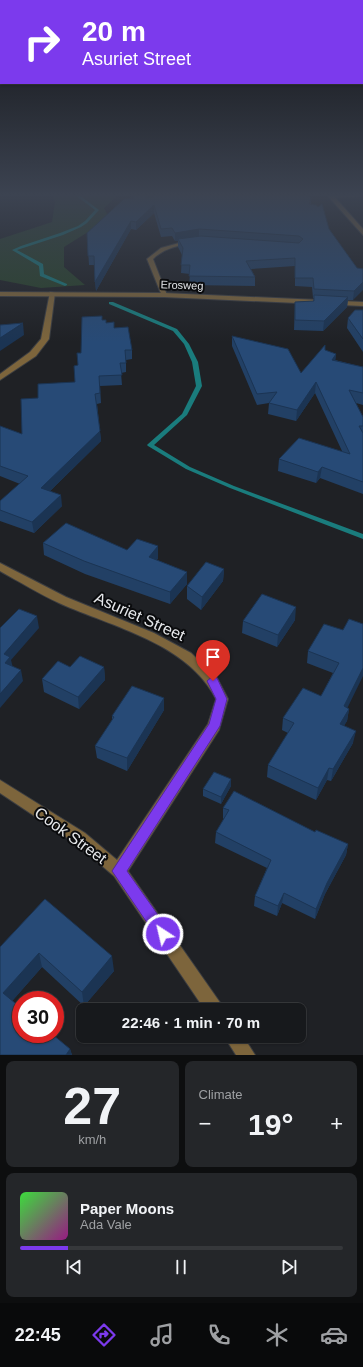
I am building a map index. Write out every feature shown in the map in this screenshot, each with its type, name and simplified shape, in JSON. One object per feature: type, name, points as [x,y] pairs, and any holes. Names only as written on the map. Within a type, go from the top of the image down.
[{"type":"street","points":[[164,295],[150,259],[155,252],[170,246],[187,243]]},
{"type":"street","points":[[0,378],[33,354],[45,339],[52,293]]},
{"type":"street","name":"Erosweg","points":[[0,294],[52,293],[164,295],[363,304]]},
{"type":"street","name":"Asuriet Street","points":[[0,567],[62,600],[150,636],[187,656],[213,681],[222,699],[214,726],[119,871]]},
{"type":"street","name":"Cook Street","points":[[0,786],[80,838],[119,871],[210,1003]]},
{"type":"street","points":[[238,1043],[246,1055]]},
{"type":"green space","points":[[0,243],[70,243],[64,247],[64,267],[85,285],[41,288],[0,280]]},
{"type":"building","points":[[87,243],[118,243],[95,282],[94,256],[88,256]]},
{"type":"building","points":[[180,243],[339,243],[357,268],[363,269],[363,282],[354,291],[314,289],[313,278],[295,278],[295,258],[246,261],[255,277],[189,276],[190,265],[181,265],[183,248]]},
{"type":"building","points":[[314,295],[348,297],[324,321],[295,320],[295,302],[314,301]]},
{"type":"building","points":[[355,310],[363,310],[363,339],[348,318]]},
{"type":"building","points":[[102,316],[102,320],[106,320],[106,323],[114,322],[114,328],[128,327],[132,350],[125,350],[126,363],[120,363],[122,375],[99,376],[100,393],[95,394],[100,431],[41,488],[61,495],[32,522],[0,510],[0,501],[28,476],[0,466],[0,426],[22,434],[21,399],[38,398],[38,384],[75,382],[74,366],[78,365],[77,353],[81,353],[82,317]]},
{"type":"building","points":[[23,323],[0,338],[0,325]]},
{"type":"building","points":[[232,336],[288,349],[301,373],[325,345],[325,350],[336,354],[332,360],[363,367],[363,393],[349,390],[363,417],[363,426],[359,426],[363,433],[363,482],[322,467],[318,472],[279,459],[299,438],[350,454],[316,382],[297,410],[269,403],[277,392],[257,394]]},
{"type":"building","points":[[66,523],[127,550],[137,539],[158,546],[149,557],[187,572],[170,592],[84,561],[43,543]]},
{"type":"building","points":[[206,562],[224,569],[202,597],[187,586]]},
{"type":"building","points":[[262,594],[296,607],[278,635],[243,621]]},
{"type":"building","points":[[19,609],[37,616],[4,654],[10,657],[5,663],[21,670],[0,694],[0,628]]},
{"type":"building","points":[[349,619],[363,624],[363,668],[344,706],[349,709],[340,724],[356,731],[333,769],[329,768],[318,788],[268,765],[294,723],[283,718],[303,688],[321,696],[339,663],[308,651],[324,624],[343,630]]},
{"type":"building","points":[[80,656],[104,667],[78,697],[42,679],[58,661],[70,667]]},
{"type":"building","points":[[132,686],[164,698],[127,758],[95,746],[114,717],[112,716]]},
{"type":"building","points":[[214,772],[231,779],[221,797],[203,789]]},
{"type":"building","points":[[234,791],[315,832],[316,830],[348,844],[327,883],[316,909],[284,893],[278,906],[255,896],[271,860],[216,832],[229,810],[223,808]]},
{"type":"building","points":[[45,899],[112,956],[82,992],[39,953],[3,993],[12,1000],[12,1043],[63,1043],[70,1049],[66,1055],[0,1055],[0,947]]},
{"type":"waterway","points":[[30,243],[14,250],[41,265],[42,275],[65,285]]},
{"type":"waterway","points":[[111,303],[175,330],[186,344],[195,362],[199,386],[184,415],[150,445],[188,468],[232,487],[363,537]]},
{"type":"route","points":[[163,934],[119,871],[214,726],[222,699],[213,681]]}]
